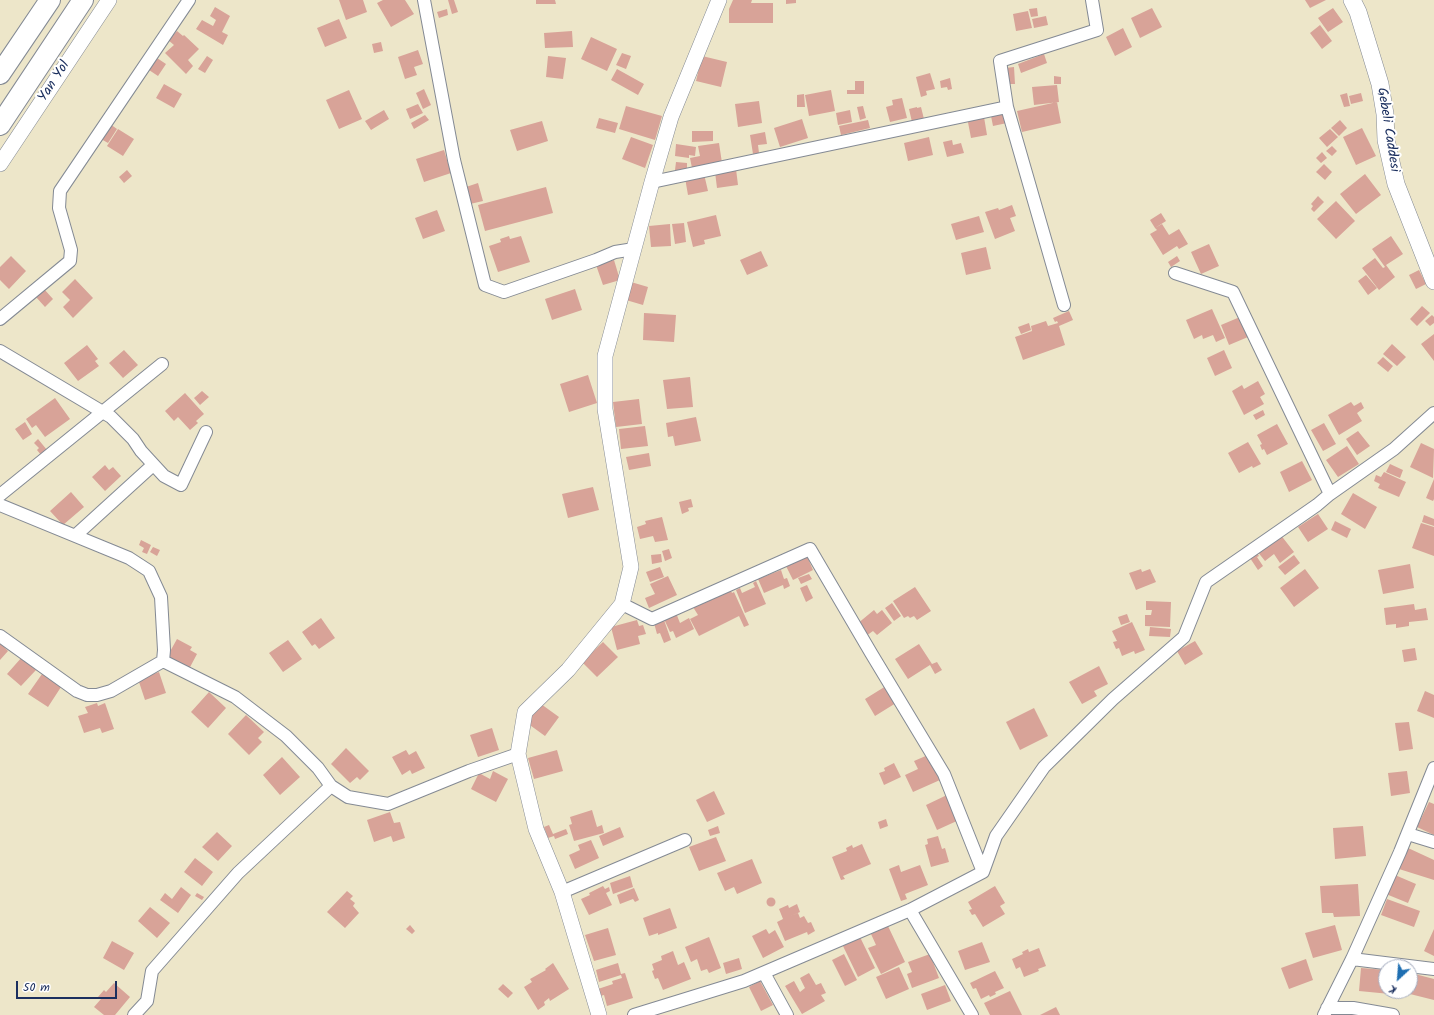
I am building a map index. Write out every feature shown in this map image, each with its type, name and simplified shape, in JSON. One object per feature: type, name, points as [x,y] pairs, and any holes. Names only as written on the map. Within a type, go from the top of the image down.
[{"type":"highway","points":[[0,74],[50,0]]},
{"type":"highway","points":[[0,125],[83,0]]},
{"type":"main road","name":"Gebeli Caddesi","points":[[1352,0],[1358,12],[1380,84],[1385,114],[1386,140],[1396,184],[1434,281]]},
{"type":"street","name":"Yan Yol","points":[[0,164],[109,0]]},
{"type":"street","points":[[0,319],[70,261],[71,250],[59,208],[60,191],[188,0]]},
{"type":"street","points":[[424,0],[454,160],[485,285],[504,292],[615,252],[634,249]]},
{"type":"street","points":[[599,1015],[562,892],[536,829],[518,754],[525,712],[568,670],[622,604],[631,567],[605,409],[605,356],[671,117],[719,0]]},
{"type":"street","points":[[1064,305],[1007,107],[1000,61],[1096,30],[1092,0]]},
{"type":"street","points":[[652,182],[1007,107]]},
{"type":"street","points":[[1175,273],[1233,292],[1330,494]]},
{"type":"street","points":[[0,351],[110,417],[133,439],[141,451],[164,476],[181,485],[206,432]]},
{"type":"street","points":[[0,495],[162,364]]},
{"type":"street","points":[[634,1015],[744,982],[910,910],[983,872],[996,836],[1044,768],[1113,700],[1184,637],[1206,582],[1317,505],[1330,494],[1394,449],[1434,413]]},
{"type":"street","points":[[76,535],[153,465]]},
{"type":"street","points":[[0,505],[129,558],[149,571],[161,596],[164,650],[163,662]]},
{"type":"street","points":[[622,604],[652,619],[810,549],[870,653],[944,774],[983,872]]},
{"type":"street","points":[[0,636],[77,690],[88,695],[97,695],[111,691],[163,662]]},
{"type":"street","points":[[163,662],[235,697],[286,736],[318,768],[331,786],[348,798],[388,804],[468,771],[518,754]]},
{"type":"street","points":[[1326,1012],[1352,959],[1408,834],[1434,768]]},
{"type":"street","points":[[134,1015],[147,1000],[152,971],[238,873],[331,786]]},
{"type":"street","points":[[1408,834],[1434,842]]},
{"type":"street","points":[[562,892],[685,840]]},
{"type":"street","points":[[910,910],[972,1015]]},
{"type":"street","points":[[1352,959],[1434,969]]},
{"type":"street","points":[[764,973],[787,1015]]},
{"type":"street","points":[[1326,1012],[1353,1008],[1393,1015]]},
{"type":"building","points":[[339,0],[363,0],[367,12],[346,20]]},
{"type":"building","points":[[383,0],[405,0],[414,14],[391,27],[377,3]]},
{"type":"building","points":[[448,0],[454,0],[458,12],[452,14]]},
{"type":"building","points":[[536,0],[555,0],[556,4],[536,4]]},
{"type":"building","points":[[733,0],[752,0],[751,3],[773,3],[773,23],[729,23],[729,9]]},
{"type":"building","points":[[786,0],[796,0],[796,3],[786,4]]},
{"type":"building","points":[[1305,0],[1326,0],[1310,8]]},
{"type":"building","points":[[215,7],[230,16],[222,32],[228,35],[223,45],[196,29],[202,20],[213,26],[216,20],[210,16]]},
{"type":"building","points":[[1037,8],[1038,16],[1031,17],[1029,9]]},
{"type":"building","points":[[1152,8],[1162,27],[1140,38],[1131,18]]},
{"type":"building","points":[[1333,8],[1343,22],[1328,32],[1318,18]]},
{"type":"building","points":[[447,9],[448,15],[439,18],[437,12]]},
{"type":"building","points":[[1028,11],[1032,28],[1016,31],[1013,14]]},
{"type":"building","points":[[1046,16],[1048,25],[1034,28],[1032,19]]},
{"type":"building","points":[[339,19],[347,38],[325,47],[317,28]]},
{"type":"building","points":[[1320,25],[1332,41],[1322,49],[1310,33]]},
{"type":"building","points":[[1123,28],[1132,47],[1115,56],[1106,37]]},
{"type":"building","points":[[177,31],[183,36],[184,35],[199,49],[188,60],[193,66],[186,74],[165,53],[174,45],[168,40]]},
{"type":"building","points":[[572,31],[573,47],[545,48],[544,33]]},
{"type":"building","points":[[591,37],[617,49],[607,71],[581,59]]},
{"type":"building","points":[[381,42],[383,51],[374,53],[372,44]]},
{"type":"building","points":[[418,50],[423,64],[414,67],[417,75],[405,79],[398,57]]},
{"type":"building","points":[[622,53],[631,56],[626,69],[616,65]]},
{"type":"building","points":[[1044,54],[1047,63],[1021,73],[1018,64]]},
{"type":"building","points":[[207,56],[213,60],[205,73],[198,69]]},
{"type":"building","points":[[548,56],[566,58],[563,79],[546,77]]},
{"type":"building","points":[[702,56],[727,62],[721,87],[696,81]]},
{"type":"building","points":[[157,58],[166,64],[158,76],[149,70]]},
{"type":"building","points":[[1014,67],[1015,84],[1006,84],[1005,68]]},
{"type":"building","points":[[617,69],[644,84],[638,95],[611,80]]},
{"type":"building","points":[[930,73],[935,89],[926,91],[927,95],[921,97],[916,77]]},
{"type":"building","points":[[1054,76],[1061,77],[1061,84],[1054,84]]},
{"type":"building","points":[[950,78],[952,89],[948,90],[947,87],[941,88],[940,81]]},
{"type":"building","points":[[855,81],[864,81],[864,94],[847,94],[847,90],[855,90]]},
{"type":"building","points":[[164,84],[182,94],[174,108],[156,98]]},
{"type":"building","points":[[1057,85],[1059,102],[1034,105],[1032,87]]},
{"type":"building","points":[[424,89],[431,105],[423,109],[416,93]]},
{"type":"building","points":[[349,90],[362,119],[339,129],[326,100]]},
{"type":"building","points":[[831,90],[835,111],[809,116],[805,95]]},
{"type":"building","points":[[1347,93],[1350,106],[1344,107],[1340,95]]},
{"type":"building","points":[[1361,93],[1363,101],[1351,104],[1349,96]]},
{"type":"building","points":[[804,94],[805,107],[797,107],[797,95]]},
{"type":"building","points":[[902,98],[907,118],[890,122],[886,107],[893,105],[892,100]]},
{"type":"building","points":[[759,101],[762,123],[738,127],[735,104]]},
{"type":"building","points":[[1057,102],[1061,123],[1022,132],[1017,111]]},
{"type":"building","points":[[418,104],[423,113],[410,119],[406,109]]},
{"type":"building","points":[[626,106],[662,116],[655,140],[619,129]]},
{"type":"building","points":[[863,106],[866,118],[860,120],[857,107]]},
{"type":"building","points":[[921,107],[924,119],[912,122],[909,109]]},
{"type":"building","points":[[384,110],[389,119],[371,130],[365,121]]},
{"type":"building","points":[[850,110],[852,122],[838,125],[836,113]]},
{"type":"building","points":[[1004,113],[1007,123],[993,126],[991,116]]},
{"type":"building","points":[[425,115],[429,120],[414,129],[411,123]]},
{"type":"building","points":[[967,117],[984,117],[987,135],[971,138]]},
{"type":"building","points":[[599,118],[618,123],[615,133],[596,128]]},
{"type":"building","points":[[802,119],[808,138],[780,147],[774,128]]},
{"type":"building","points":[[868,120],[870,128],[841,135],[839,126]]},
{"type":"building","points":[[1340,120],[1347,128],[1339,136],[1331,128]]},
{"type":"building","points":[[542,121],[548,141],[517,151],[510,130]]},
{"type":"building","points":[[110,124],[117,129],[108,143],[101,139]]},
{"type":"building","points":[[1362,128],[1376,156],[1356,165],[1343,137]]},
{"type":"building","points":[[118,129],[134,139],[123,156],[107,146]]},
{"type":"building","points":[[1330,129],[1338,137],[1327,147],[1319,138]]},
{"type":"building","points":[[692,131],[713,131],[713,141],[692,142]]},
{"type":"building","points":[[765,132],[767,144],[758,145],[759,153],[753,154],[750,135]]},
{"type":"building","points":[[631,137],[653,145],[645,168],[622,159]]},
{"type":"building","points":[[929,137],[933,155],[908,161],[904,143]]},
{"type":"building","points":[[952,140],[953,145],[961,143],[964,153],[947,157],[943,142]]},
{"type":"building","points":[[719,143],[722,163],[692,168],[690,158],[700,156],[698,146]]},
{"type":"building","points":[[676,144],[696,147],[695,156],[689,155],[689,158],[675,156]]},
{"type":"building","points":[[1332,146],[1337,151],[1332,156],[1326,151]]},
{"type":"building","points":[[444,150],[451,173],[424,182],[416,159]]},
{"type":"building","points":[[1322,152],[1327,158],[1321,163],[1316,158]]},
{"type":"building","points":[[676,162],[687,163],[687,171],[675,170]]},
{"type":"building","points":[[1324,164],[1332,172],[1325,180],[1316,172]]},
{"type":"building","points":[[736,169],[738,185],[717,188],[715,172]]},
{"type":"building","points":[[127,170],[132,176],[124,183],[119,177]]},
{"type":"building","points":[[704,174],[708,191],[688,195],[685,178]]},
{"type":"building","points":[[1365,174],[1381,195],[1356,214],[1340,194]]},
{"type":"building","points":[[478,183],[483,201],[470,204],[466,187]]},
{"type":"building","points":[[546,187],[553,213],[485,231],[478,205]]},
{"type":"building","points":[[1318,196],[1324,202],[1314,212],[1311,209],[1313,206],[1311,204]]},
{"type":"building","points":[[1336,201],[1355,221],[1336,239],[1317,219]]},
{"type":"building","points":[[1012,205],[1016,216],[1010,218],[1015,231],[995,239],[985,212],[998,208],[999,210]]},
{"type":"building","points":[[437,210],[445,231],[423,239],[415,218]]},
{"type":"building","points":[[1161,213],[1166,221],[1155,228],[1150,220]]},
{"type":"building","points":[[716,215],[721,236],[704,240],[705,244],[693,247],[687,222]]},
{"type":"building","points":[[979,216],[984,232],[956,240],[951,224]]},
{"type":"building","points":[[684,223],[686,242],[675,244],[672,224]]},
{"type":"building","points":[[670,224],[671,246],[651,247],[649,226]]},
{"type":"building","points":[[1162,224],[1169,235],[1179,229],[1188,244],[1179,249],[1177,246],[1163,255],[1150,234],[1157,230],[1155,228]]},
{"type":"building","points":[[509,236],[510,239],[521,236],[530,262],[498,272],[489,246],[501,242],[500,239]]},
{"type":"building","points":[[1391,236],[1403,254],[1386,265],[1395,277],[1379,290],[1362,268],[1375,258],[1383,268],[1385,267],[1372,249]]},
{"type":"building","points":[[1209,244],[1219,266],[1201,274],[1191,252]]},
{"type":"building","points":[[986,247],[991,269],[966,275],[961,253]]},
{"type":"building","points":[[761,251],[768,266],[747,275],[740,260]]},
{"type":"building","points":[[11,256],[26,271],[9,289],[0,280],[0,267]]},
{"type":"building","points":[[1177,256],[1180,261],[1171,267],[1168,262]]},
{"type":"building","points":[[614,260],[620,280],[603,285],[596,265]]},
{"type":"building","points":[[1419,270],[1426,284],[1416,289],[1409,275]]},
{"type":"building","points":[[1366,275],[1377,288],[1368,295],[1358,281]]},
{"type":"building","points":[[75,279],[93,298],[73,318],[63,307],[70,300],[62,292]]},
{"type":"building","points":[[631,282],[648,287],[643,305],[626,300]]},
{"type":"building","points":[[44,289],[53,299],[45,307],[36,297]]},
{"type":"building","points":[[575,289],[582,310],[552,320],[545,299]]},
{"type":"building","points":[[1422,306],[1430,313],[1417,326],[1410,319]]},
{"type":"building","points":[[1212,309],[1225,338],[1216,342],[1213,335],[1203,339],[1202,335],[1194,339],[1186,320]]},
{"type":"building","points":[[1069,311],[1073,320],[1059,326],[1065,345],[1023,360],[1015,337],[1032,331],[1031,326],[1046,321],[1048,326],[1058,323],[1057,321],[1055,322],[1053,318]]},
{"type":"building","points":[[644,313],[676,315],[674,342],[643,340]]},
{"type":"building","points":[[1432,315],[1434,317],[1434,323],[1430,326],[1425,321]]},
{"type":"building","points":[[1240,317],[1248,337],[1229,345],[1221,325]]},
{"type":"building","points":[[1029,323],[1031,330],[1021,334],[1018,327]]},
{"type":"building","points":[[1434,334],[1434,361],[1421,344]]},
{"type":"building","points":[[1392,344],[1406,357],[1397,366],[1383,354]]},
{"type":"building","points":[[87,345],[98,359],[95,361],[99,366],[78,381],[64,363]]},
{"type":"building","points":[[124,350],[138,365],[123,378],[109,363]]},
{"type":"building","points":[[1224,350],[1232,368],[1215,376],[1207,358]]},
{"type":"building","points":[[1383,357],[1393,366],[1388,372],[1377,363]]},
{"type":"building","points":[[588,375],[597,403],[569,412],[560,384]]},
{"type":"building","points":[[690,377],[693,407],[667,409],[663,380]]},
{"type":"building","points":[[1258,381],[1265,394],[1260,397],[1264,404],[1244,415],[1232,391],[1242,385],[1244,389]]},
{"type":"building","points":[[202,391],[209,397],[200,405],[194,398]]},
{"type":"building","points":[[185,393],[204,414],[196,421],[198,423],[190,430],[178,417],[174,421],[165,411]]},
{"type":"building","points":[[55,398],[70,419],[45,437],[36,425],[32,428],[26,419]]},
{"type":"building","points":[[639,399],[642,424],[616,427],[613,402]]},
{"type":"building","points":[[1351,402],[1354,406],[1361,402],[1364,408],[1357,413],[1362,421],[1339,435],[1328,415]]},
{"type":"building","points":[[1263,410],[1265,415],[1256,420],[1253,415]]},
{"type":"building","points":[[696,417],[701,441],[675,446],[673,436],[668,437],[666,423]]},
{"type":"building","points":[[25,422],[32,434],[23,440],[15,429]]},
{"type":"building","points":[[1324,423],[1336,444],[1323,451],[1311,430]]},
{"type":"building","points":[[1277,424],[1288,444],[1267,455],[1264,449],[1262,450],[1260,445],[1262,444],[1257,435]]},
{"type":"building","points":[[645,426],[648,446],[621,449],[619,429]]},
{"type":"building","points":[[1358,431],[1370,446],[1357,455],[1346,439]]},
{"type":"building","points":[[38,439],[47,450],[41,455],[37,450],[39,448],[34,443]]},
{"type":"building","points":[[1248,442],[1261,464],[1253,468],[1252,466],[1239,473],[1228,453]]},
{"type":"building","points":[[1421,443],[1434,449],[1433,478],[1410,467]]},
{"type":"building","points":[[1347,446],[1359,464],[1338,477],[1326,460]]},
{"type":"building","points":[[649,453],[651,466],[629,470],[626,457]]},
{"type":"building","points":[[1302,461],[1312,480],[1289,492],[1280,472]]},
{"type":"building","points":[[1390,464],[1403,470],[1400,478],[1386,472]]},
{"type":"building","points":[[105,465],[109,470],[113,467],[121,476],[105,491],[92,477]]},
{"type":"building","points":[[1384,472],[1406,482],[1399,497],[1378,488],[1380,484],[1374,481],[1376,475],[1381,477]]},
{"type":"building","points":[[1434,479],[1434,499],[1433,501],[1426,498]]},
{"type":"building","points":[[593,487],[599,510],[568,518],[562,494]]},
{"type":"building","points":[[71,492],[84,507],[63,525],[50,511]]},
{"type":"building","points":[[1353,493],[1377,507],[1365,529],[1341,514]]},
{"type":"building","points":[[691,499],[693,507],[688,508],[689,511],[682,514],[679,502]]},
{"type":"building","points":[[1318,514],[1328,529],[1308,542],[1298,527]]},
{"type":"building","points":[[1424,515],[1434,519],[1434,526],[1422,522]]},
{"type":"building","points":[[662,517],[668,540],[655,542],[653,536],[640,539],[637,527],[646,524],[645,521]]},
{"type":"building","points":[[1335,521],[1351,529],[1347,538],[1331,530]]},
{"type":"building","points":[[1421,523],[1434,527],[1434,556],[1412,548]]},
{"type":"building","points":[[1280,534],[1294,552],[1280,563],[1274,554],[1265,561],[1257,551]]},
{"type":"building","points":[[141,540],[151,545],[147,554],[142,552],[144,548],[139,545]]},
{"type":"building","points":[[153,547],[160,550],[157,556],[150,552]]},
{"type":"building","points":[[669,549],[672,558],[665,561],[662,551]]},
{"type":"building","points":[[1257,553],[1259,556],[1257,557],[1263,566],[1258,570],[1250,558]]},
{"type":"building","points":[[661,554],[662,562],[652,564],[651,555]]},
{"type":"building","points":[[1294,555],[1300,563],[1285,575],[1278,567]]},
{"type":"building","points":[[807,556],[813,570],[793,580],[786,566]]},
{"type":"building","points":[[1410,564],[1414,588],[1383,594],[1378,570]]},
{"type":"building","points":[[660,567],[664,577],[650,582],[646,572]]},
{"type":"building","points":[[1141,569],[1142,572],[1150,569],[1156,582],[1136,590],[1129,573]]},
{"type":"building","points":[[1305,569],[1319,588],[1294,607],[1280,588]]},
{"type":"building","points":[[781,570],[784,579],[787,578],[790,586],[784,589],[783,585],[764,593],[758,579]]},
{"type":"building","points":[[809,574],[812,579],[801,584],[798,578]]},
{"type":"building","points":[[668,576],[677,595],[649,608],[645,598],[655,594],[650,584]]},
{"type":"building","points":[[756,581],[766,604],[745,613],[736,590],[740,588],[742,593],[755,587],[753,583]]},
{"type":"building","points":[[807,585],[813,598],[806,602],[800,588]]},
{"type":"building","points":[[915,587],[931,611],[917,620],[914,616],[904,618],[893,601]]},
{"type":"building","points":[[730,589],[732,593],[734,592],[749,625],[744,627],[739,616],[699,636],[690,619],[698,615],[693,607]]},
{"type":"building","points":[[1146,601],[1171,602],[1170,627],[1145,626],[1145,615],[1151,615],[1152,610],[1146,610]]},
{"type":"building","points":[[892,603],[901,616],[894,621],[885,608]]},
{"type":"building","points":[[1414,604],[1415,610],[1426,608],[1428,620],[1409,622],[1409,626],[1396,628],[1396,624],[1386,625],[1384,608]]},
{"type":"building","points":[[874,610],[877,614],[882,610],[892,623],[877,635],[873,631],[866,636],[857,624]]},
{"type":"building","points":[[676,613],[680,623],[689,618],[694,629],[676,638],[673,631],[670,632],[664,619]]},
{"type":"building","points":[[1127,614],[1130,622],[1121,625],[1118,617]]},
{"type":"building","points":[[321,618],[335,638],[319,649],[315,644],[312,646],[302,632]]},
{"type":"building","points":[[637,620],[639,626],[643,625],[646,634],[638,636],[640,644],[617,650],[611,627]]},
{"type":"building","points":[[664,620],[671,640],[664,643],[660,633],[657,634],[654,623]]},
{"type":"building","points":[[1132,622],[1145,650],[1135,654],[1134,651],[1122,656],[1119,648],[1116,649],[1113,642],[1117,641],[1112,631]]},
{"type":"building","points":[[1150,627],[1171,629],[1170,637],[1149,636]]},
{"type":"building","points":[[177,639],[192,647],[190,650],[197,654],[189,669],[167,657]]},
{"type":"building","points":[[288,640],[302,659],[283,672],[269,653]]},
{"type":"building","points":[[1195,641],[1203,654],[1185,665],[1177,651]]},
{"type":"building","points":[[603,642],[618,657],[597,677],[582,662]]},
{"type":"building","points":[[0,643],[8,651],[0,660]]},
{"type":"building","points":[[919,644],[932,664],[937,662],[942,670],[935,674],[930,665],[908,679],[895,659]]},
{"type":"building","points":[[1415,648],[1417,660],[1404,662],[1402,650]]},
{"type":"building","points":[[22,657],[36,670],[21,686],[7,674]]},
{"type":"building","points":[[1099,666],[1108,684],[1094,691],[1097,696],[1082,704],[1069,682]]},
{"type":"building","points":[[159,672],[166,693],[145,700],[138,679]]},
{"type":"building","points":[[42,674],[61,687],[48,707],[28,694]]},
{"type":"building","points":[[886,686],[896,703],[875,716],[865,699]]},
{"type":"building","points":[[1425,691],[1434,695],[1434,718],[1417,711]]},
{"type":"building","points":[[209,692],[226,708],[208,728],[191,712]]},
{"type":"building","points":[[97,703],[98,706],[105,703],[114,729],[102,733],[100,728],[84,733],[78,716],[88,713],[85,707]]},
{"type":"building","points":[[541,704],[559,717],[545,736],[527,723]]},
{"type":"building","points":[[1034,708],[1048,736],[1020,750],[1006,722]]},
{"type":"building","points":[[246,715],[264,732],[258,738],[262,742],[249,755],[228,734]]},
{"type":"building","points":[[1409,722],[1413,749],[1399,751],[1395,723]]},
{"type":"building","points":[[492,728],[499,750],[478,757],[470,735]]},
{"type":"building","points":[[346,748],[369,771],[360,780],[357,777],[350,783],[331,764]]},
{"type":"building","points":[[406,750],[409,755],[416,751],[425,768],[412,774],[410,770],[402,775],[392,757]]},
{"type":"building","points":[[557,750],[563,771],[534,779],[528,758]]},
{"type":"building","points":[[928,755],[940,780],[913,792],[905,775],[918,769],[914,761]]},
{"type":"building","points":[[282,757],[300,777],[280,795],[263,775]]},
{"type":"building","points":[[894,763],[901,777],[884,785],[879,773],[885,771],[884,768]]},
{"type":"building","points":[[493,771],[508,779],[496,802],[471,789],[479,773],[490,779]]},
{"type":"building","points":[[1407,771],[1410,793],[1391,796],[1388,773]]},
{"type":"building","points":[[714,791],[725,814],[707,822],[696,800]]},
{"type":"building","points":[[947,795],[959,820],[937,830],[926,805]]},
{"type":"building","points":[[1429,802],[1434,804],[1434,835],[1417,827]]},
{"type":"building","points":[[592,810],[597,827],[602,825],[604,833],[574,841],[569,825],[572,824],[570,817]]},
{"type":"building","points":[[390,812],[394,823],[400,822],[405,838],[393,842],[391,836],[374,842],[367,820]]},
{"type":"building","points":[[886,819],[888,826],[880,829],[878,822]]},
{"type":"building","points":[[549,825],[553,834],[566,829],[568,834],[555,839],[554,836],[548,838],[544,827]]},
{"type":"building","points":[[718,826],[720,833],[710,836],[708,830]]},
{"type":"building","points":[[1363,826],[1366,856],[1335,859],[1333,828]]},
{"type":"building","points":[[620,827],[624,837],[603,846],[599,836]]},
{"type":"building","points":[[217,832],[232,846],[218,861],[202,847]]},
{"type":"building","points":[[938,836],[942,849],[945,848],[949,862],[931,867],[925,845],[928,844],[927,839]]},
{"type":"building","points":[[716,837],[726,861],[699,871],[689,847]]},
{"type":"building","points":[[591,840],[599,858],[575,869],[569,855],[580,850],[578,845]]},
{"type":"building","points":[[862,844],[871,864],[843,876],[845,879],[841,880],[832,857],[847,851],[846,848],[852,845],[853,848]]},
{"type":"building","points":[[1408,848],[1434,860],[1434,880],[1399,869]]},
{"type":"building","points":[[195,858],[213,872],[202,886],[184,872]]},
{"type":"building","points":[[752,859],[762,883],[737,894],[734,887],[725,891],[717,873]]},
{"type":"building","points":[[899,865],[901,872],[920,865],[928,885],[905,894],[907,899],[901,901],[889,869]]},
{"type":"building","points":[[1395,875],[1416,884],[1408,903],[1386,894]]},
{"type":"building","points":[[630,876],[633,887],[613,894],[610,883]]},
{"type":"building","points":[[1358,884],[1360,916],[1334,917],[1333,913],[1322,913],[1320,886]]},
{"type":"building","points":[[603,886],[605,889],[609,887],[610,891],[606,893],[612,905],[589,915],[581,899]]},
{"type":"building","points":[[995,886],[1005,903],[1000,906],[1005,914],[983,927],[975,914],[972,915],[969,910],[972,909],[968,902]]},
{"type":"building","points":[[181,887],[191,895],[178,913],[160,900],[165,893],[172,899]]},
{"type":"building","points":[[634,888],[639,900],[635,902],[633,899],[620,904],[617,895]]},
{"type":"building","points":[[347,891],[353,896],[350,899],[355,903],[353,906],[359,913],[345,928],[327,912]]},
{"type":"building","points":[[197,893],[204,897],[202,900],[195,896]]},
{"type":"building","points":[[771,897],[776,902],[771,907],[766,902]]},
{"type":"building","points":[[1387,899],[1420,911],[1414,927],[1381,915]]},
{"type":"building","points":[[797,904],[800,912],[791,916],[798,913],[800,918],[804,916],[808,923],[811,922],[815,931],[808,935],[807,932],[785,941],[777,922],[783,919],[779,909],[788,905],[789,908]]},
{"type":"building","points":[[150,907],[170,923],[157,938],[138,921]]},
{"type":"building","points":[[670,908],[677,928],[658,935],[658,933],[649,936],[643,918]]},
{"type":"building","points":[[410,925],[415,931],[412,934],[406,929]]},
{"type":"building","points":[[1335,925],[1342,950],[1313,958],[1305,933]]},
{"type":"building","points":[[888,926],[905,962],[881,974],[868,948],[876,945],[871,934]]},
{"type":"building","points":[[608,928],[616,955],[594,961],[585,935]]},
{"type":"building","points":[[766,929],[769,934],[775,930],[784,947],[763,958],[752,936]]},
{"type":"building","points":[[1434,929],[1434,956],[1424,951]]},
{"type":"building","points":[[709,937],[721,968],[709,973],[707,969],[701,971],[697,959],[691,962],[685,947]]},
{"type":"building","points":[[860,937],[875,968],[858,977],[843,946]]},
{"type":"building","points":[[112,941],[134,953],[124,970],[103,958]]},
{"type":"building","points":[[982,942],[990,962],[965,970],[958,951]]},
{"type":"building","points":[[1039,948],[1046,966],[1038,969],[1039,971],[1024,977],[1020,967],[1016,969],[1012,959],[1023,954],[1022,952],[1028,949],[1029,952]]},
{"type":"building","points":[[673,951],[678,965],[684,962],[691,979],[663,990],[658,978],[655,979],[652,971],[654,970],[652,964],[662,960],[661,956]]},
{"type":"building","points":[[844,954],[857,980],[845,986],[832,960]]},
{"type":"building","points":[[930,954],[939,978],[912,988],[907,974],[912,972],[908,962]]},
{"type":"building","points":[[739,958],[742,969],[726,974],[723,963]]},
{"type":"building","points":[[1306,959],[1313,980],[1289,989],[1281,968]]},
{"type":"building","points":[[553,963],[569,989],[550,1001],[549,998],[544,1002],[545,1005],[538,1010],[524,987],[532,982],[530,979],[546,970],[545,969]]},
{"type":"building","points":[[618,963],[621,974],[625,973],[633,998],[607,1006],[604,995],[600,996],[598,989],[613,984],[612,981],[622,978],[621,975],[599,982],[596,970]]},
{"type":"building","points":[[899,967],[909,989],[886,999],[876,977]]},
{"type":"building","points":[[1361,968],[1378,969],[1378,993],[1359,991]]},
{"type":"building","points":[[995,971],[1004,988],[995,992],[996,994],[990,997],[989,995],[981,999],[976,988],[973,989],[970,983]]},
{"type":"building","points":[[809,973],[816,985],[821,983],[826,993],[821,995],[825,1001],[802,1014],[785,986],[794,981],[800,992],[805,988],[800,978]]},
{"type":"building","points":[[1418,975],[1434,979],[1434,1000],[1418,996]]},
{"type":"building","points":[[760,981],[773,1005],[761,1011],[749,987]]},
{"type":"building","points":[[114,983],[130,997],[115,1015],[104,1015],[94,1007],[101,999],[98,997],[104,990],[106,992]]},
{"type":"building","points":[[503,984],[513,993],[508,998],[498,989]]},
{"type":"building","points":[[945,985],[951,1001],[927,1010],[921,994]]},
{"type":"building","points":[[1010,991],[1022,1015],[990,1015],[984,1003]]},
{"type":"building","points":[[1056,1007],[1060,1015],[1040,1015]]}]
